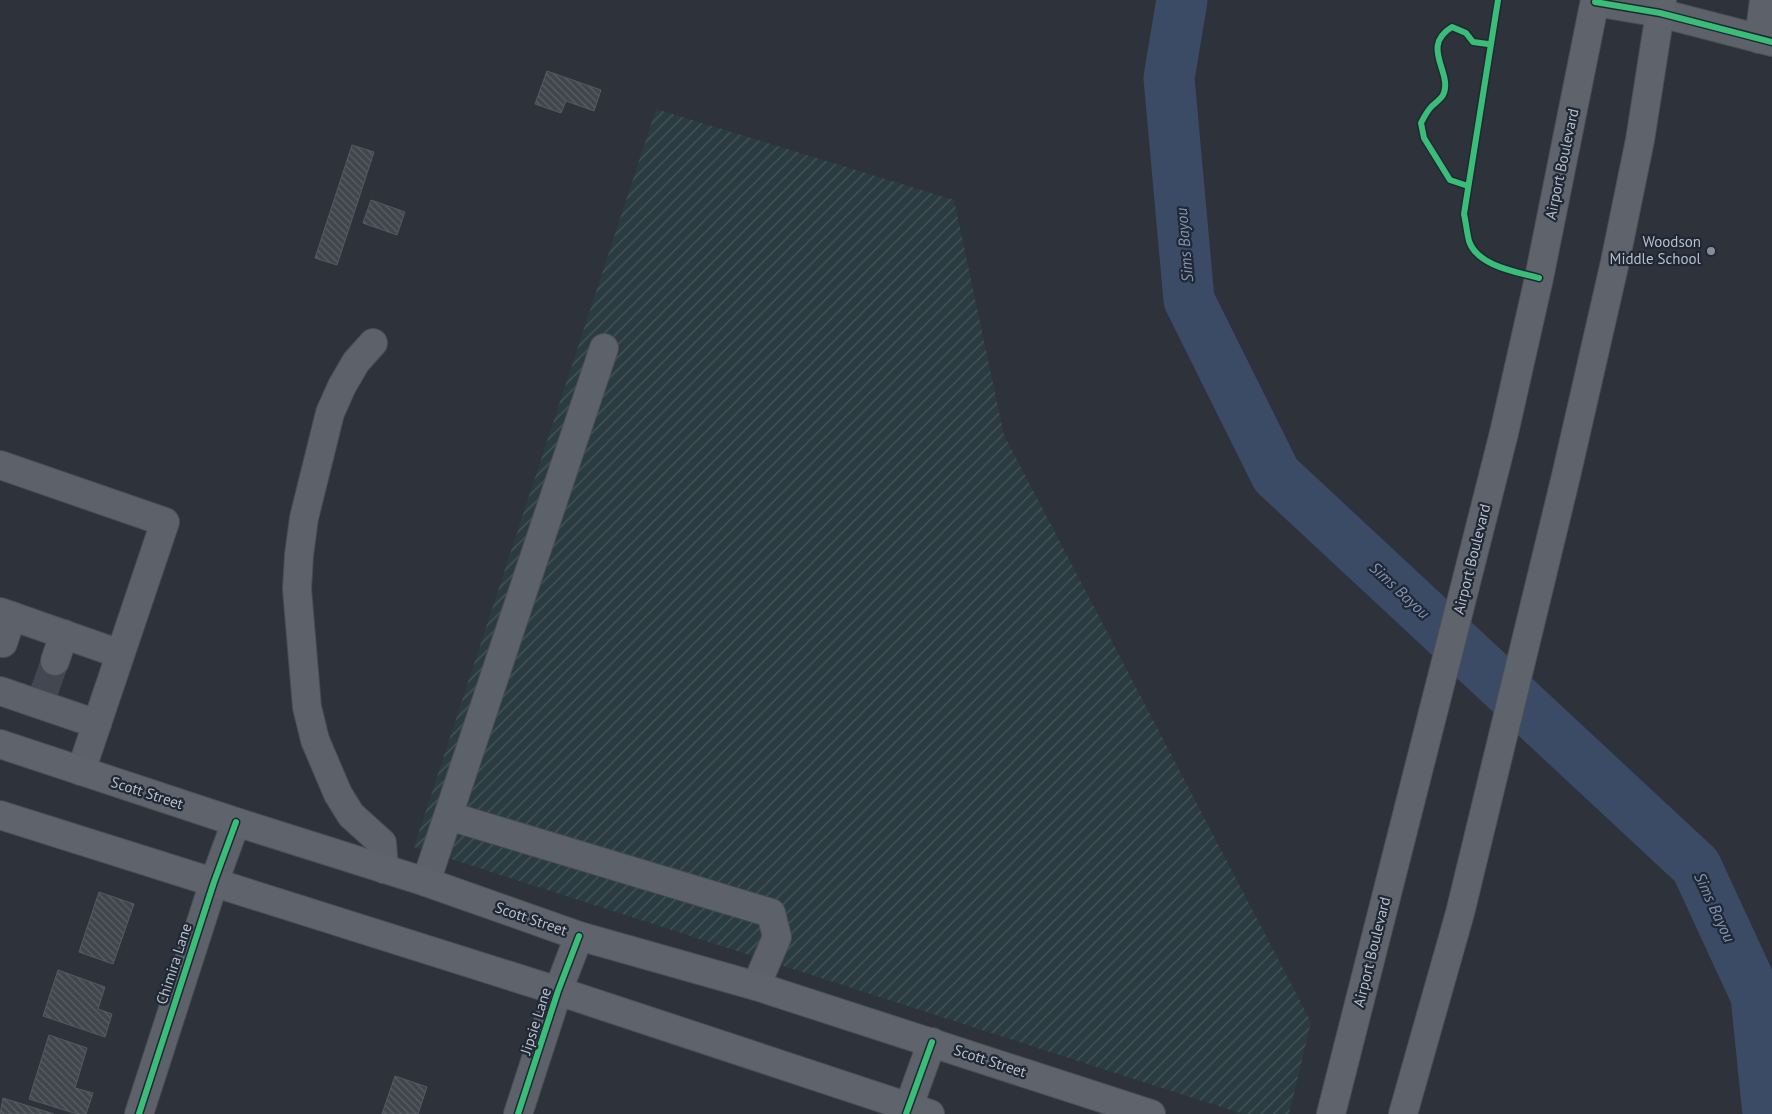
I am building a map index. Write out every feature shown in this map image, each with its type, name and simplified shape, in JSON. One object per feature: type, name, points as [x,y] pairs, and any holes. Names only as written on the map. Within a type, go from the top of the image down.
[{"type":"main road","name":"Airport Boulevard","points":[[1331,1114],[1504,433],[1595,1]]},
{"type":"main road","points":[[1403,1114],[1460,913],[1616,262],[1640,140],[1661,6]]},
{"type":"main road","name":"Scott Street","points":[[0,744],[426,882],[579,936],[756,986],[1151,1114]]},
{"type":"main road","points":[[0,815],[558,991],[915,1112]]},
{"type":"street","points":[[1595,1],[1661,6],[1766,40],[1764,0]]},
{"type":"street","points":[[373,343],[356,362],[342,386],[330,413],[304,518],[297,589],[307,706],[315,740],[338,794],[351,815],[382,843],[384,869]]},
{"type":"street","points":[[426,882],[604,348]]},
{"type":"street","points":[[0,464],[165,522],[81,771]]},
{"type":"street","points":[[3,644],[6,614],[120,654]]},
{"type":"street","points":[[55,661],[64,634]]},
{"type":"street","points":[[0,691],[42,698],[97,724]]},
{"type":"street","points":[[448,816],[771,913],[776,937],[756,986]]},
{"type":"street","name":"Chimira Lane","points":[[139,1114],[214,882],[236,822]]},
{"type":"street","name":"Jipsie Lane","points":[[518,1114],[558,991],[579,936]]},
{"type":"street","points":[[915,1112],[932,1042]]},
{"type":"shaded area","points":[[656,109],[954,200],[1004,435],[1311,1022],[1289,1114],[1243,1114],[414,847]]},
{"type":"building","points":[[547,71],[601,90],[594,111],[566,101],[561,113],[535,104]]},
{"type":"building","points":[[352,145],[374,152],[337,265],[315,258]]},
{"type":"building","points":[[371,200],[405,212],[397,235],[363,223]]},
{"type":"building","points":[[99,892],[134,904],[113,964],[79,952]]},
{"type":"building","points":[[58,970],[105,987],[98,1009],[112,1014],[105,1037],[43,1016]]},
{"type":"building","points":[[49,1035],[87,1048],[75,1088],[93,1093],[86,1114],[77,1114],[29,1099]]},
{"type":"building","points":[[395,1076],[427,1087],[418,1114],[382,1114]]},
{"type":"building","points":[[3,1098],[54,1114],[0,1114]]},
{"type":"waterway","name":"Sims Bayou","points":[[1182,0],[1169,78],[1189,300],[1276,475],[1696,866],[1756,996],[1768,1114]]},
{"type":"tunnel","points":[[44,692],[55,661]]},
{"type":"cycle path","points":[[1498,0],[1464,214],[1469,241],[1473,250],[1480,256],[1499,267],[1539,278]]},
{"type":"cycle path","points":[[1595,2],[1660,13],[1772,42]]},
{"type":"cycle path","points":[[1468,186],[1450,180],[1424,138],[1421,123],[1432,106],[1443,95],[1445,87],[1444,78],[1438,52],[1438,43],[1443,35],[1452,27],[1466,33],[1473,42],[1488,44]]},
{"type":"cycle path","points":[[139,1114],[214,882],[236,822]]},
{"type":"cycle path","points":[[518,1114],[558,991],[579,936]]},
{"type":"cycle path","points":[[906,1114],[932,1042]]},
{"type":"place","name":"Woodson Middle School","points":[[1711,251]]}]
